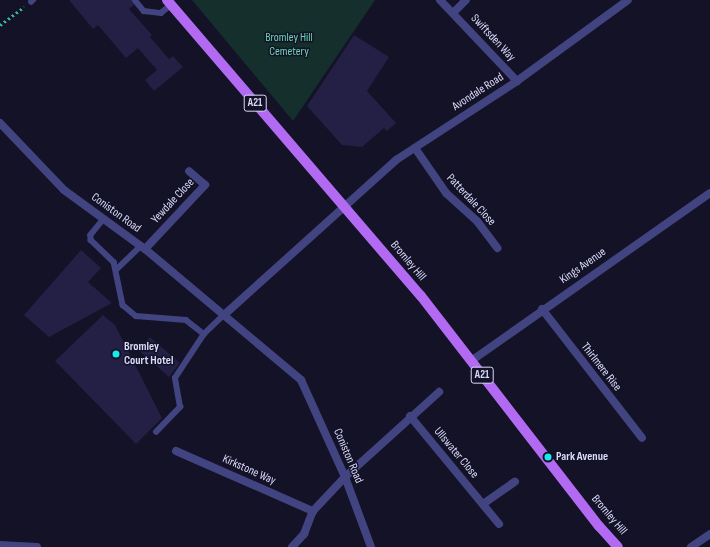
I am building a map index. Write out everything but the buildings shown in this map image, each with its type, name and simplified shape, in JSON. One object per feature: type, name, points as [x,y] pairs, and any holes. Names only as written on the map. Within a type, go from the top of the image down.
[{"type":"main road","name":"Bromley Hill","points":[[169,2],[422,296],[599,526],[618,547]]},
{"type":"street","name":"Swiftsden Way","points":[[440,0],[517,81]]},
{"type":"street","name":"Swiftsden Way","points":[[452,13],[466,0]]},
{"type":"street","name":"Avondale Road","points":[[344,205],[396,160],[517,81],[628,0]]},
{"type":"street","name":"Coniston Road","points":[[0,123],[64,190],[143,247],[301,380],[345,477],[371,547]]},
{"type":"street","name":"Patterdale Close","points":[[415,148],[446,193],[477,221],[497,248]]},
{"type":"street","name":"Yewdale Close","points":[[143,247],[206,185],[189,171]]},
{"type":"street","name":"Kings Avenue","points":[[471,361],[710,193]]},
{"type":"street","points":[[224,315],[344,205]]},
{"type":"street","name":"Thirlmere Rise","points":[[542,310],[642,438]]},
{"type":"street","points":[[292,547],[304,534],[313,511],[345,477],[410,416],[439,392]]},
{"type":"street","name":"Ullswater Close","points":[[410,416],[499,524]]},
{"type":"street","name":"Kirkstone Way","points":[[176,451],[313,511]]},
{"type":"street","points":[[483,504],[515,482]]},
{"type":"street","points":[[692,547],[710,534]]},
{"type":"street","points":[[0,545],[37,547]]},
{"type":"lane","points":[[135,0],[144,11],[161,13],[169,2]]},
{"type":"lane","points":[[104,219],[90,235],[91,240],[114,262],[123,305],[136,316],[186,320],[204,334]]},
{"type":"lane","points":[[116,270],[143,247]]},
{"type":"lane","points":[[156,432],[180,407],[176,378],[204,334],[224,315]]},
{"type":"path","points":[[0,25],[32,1]]},
{"type":"green space","name":"Bromley Hill Cemetery","points":[[192,0],[375,0],[293,121]]},
{"type":"place","name":"Bromley Court Hotel","points":[[116,354]]},
{"type":"place","name":"Park Avenue","points":[[548,457]]}]
